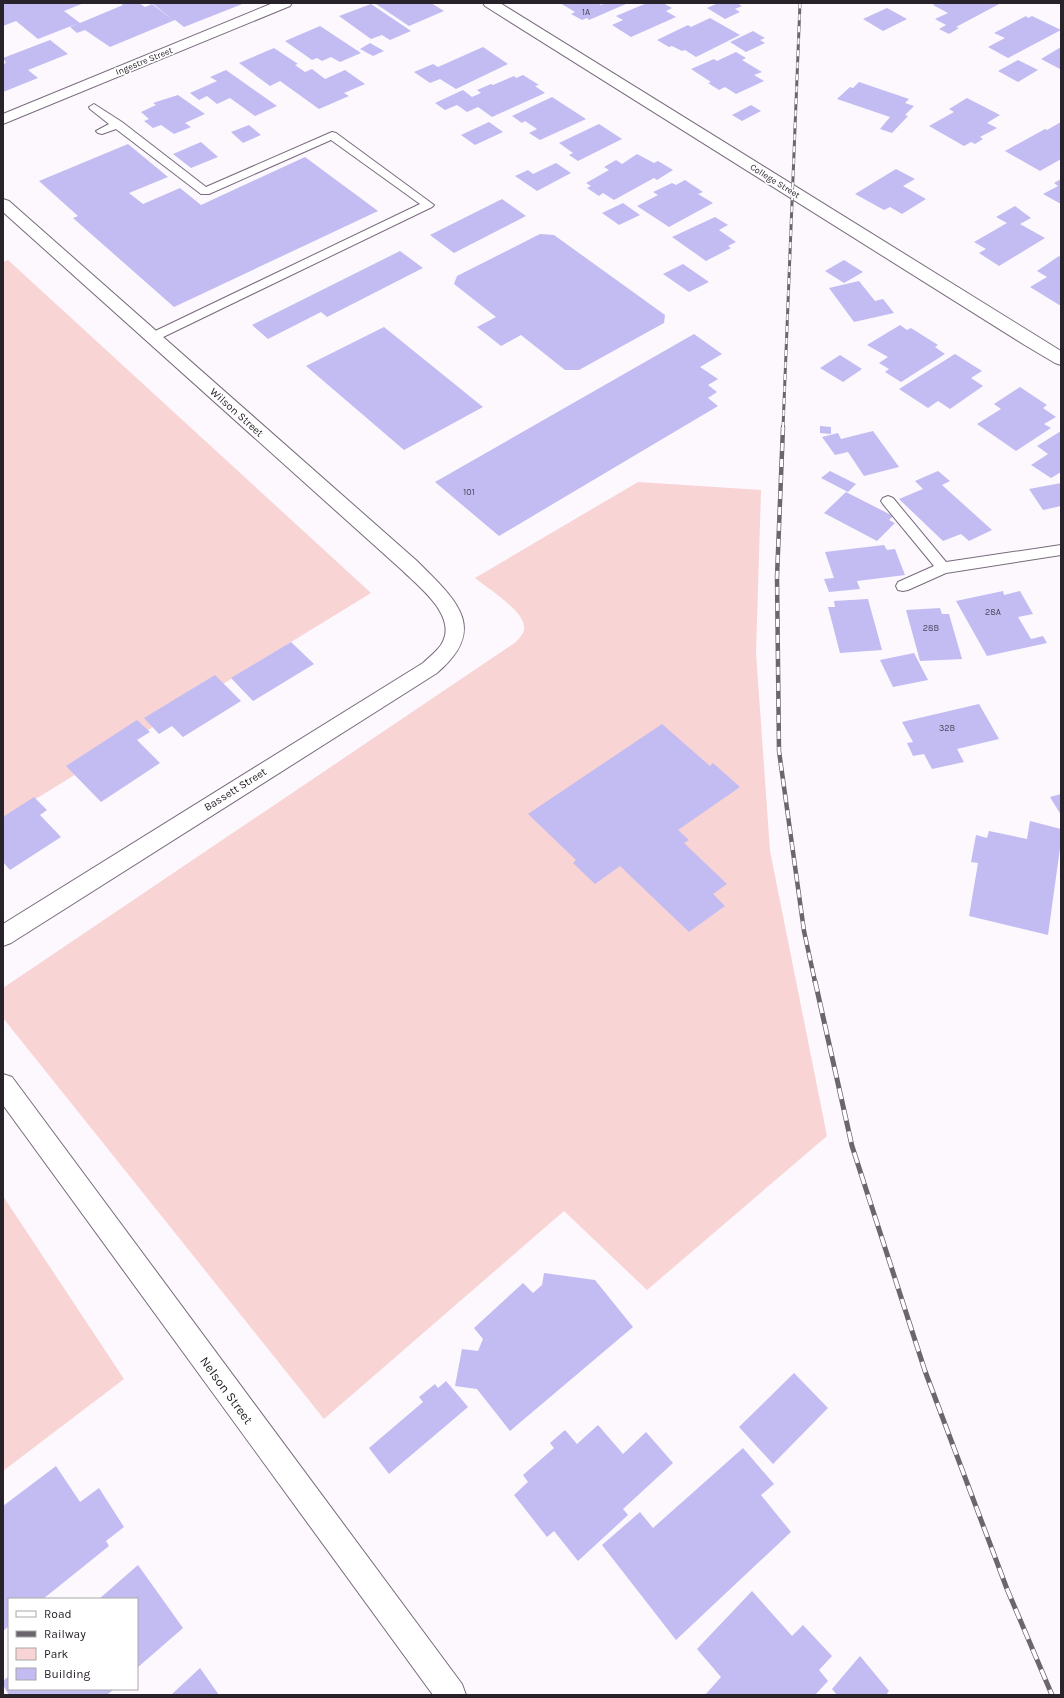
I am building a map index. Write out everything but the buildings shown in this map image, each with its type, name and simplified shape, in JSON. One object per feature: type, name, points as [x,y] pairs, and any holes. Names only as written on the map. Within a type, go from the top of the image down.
[{"type":"street","name":"Ingestre Street","points":[[3,119],[285,3]]},
{"type":"street","name":"College Street","points":[[490,3],[1029,340],[1061,358]]},
{"type":"street","name":"Wilson Street","points":[[3,204],[410,566],[444,602],[453,614],[456,632]]},
{"type":"street","name":"Bassett Street","points":[[3,936],[430,668],[451,646],[456,632]]},
{"type":"street","name":"Nelson Street","points":[[3,1085],[451,1695]]},
{"type":"lane","points":[[94,107],[205,192],[332,135],[428,205],[153,337]]},
{"type":"lane","points":[[102,130],[118,124]]},
{"type":"lane","points":[[888,501],[943,568]]},
{"type":"lane","points":[[903,586],[943,568],[1061,550]]},
{"type":"green space","points":[[8,260],[371,593],[3,819],[3,262]]},
{"type":"green space","points":[[638,482],[761,490],[756,653],[770,851],[827,1136],[647,1290],[564,1211],[324,1419],[3,1018],[3,988],[516,642],[524,631],[522,620],[518,613],[496,593],[475,578]]},
{"type":"green space","points":[[3,1196],[124,1379],[3,1471]]},
{"type":"railway","points":[[783,428],[800,3]]},
{"type":"railway","points":[[783,427],[777,577],[779,751],[804,931],[815,982]]},
{"type":"railway","points":[[815,981],[852,1146],[925,1371],[1007,1589],[1052,1695]]}]
